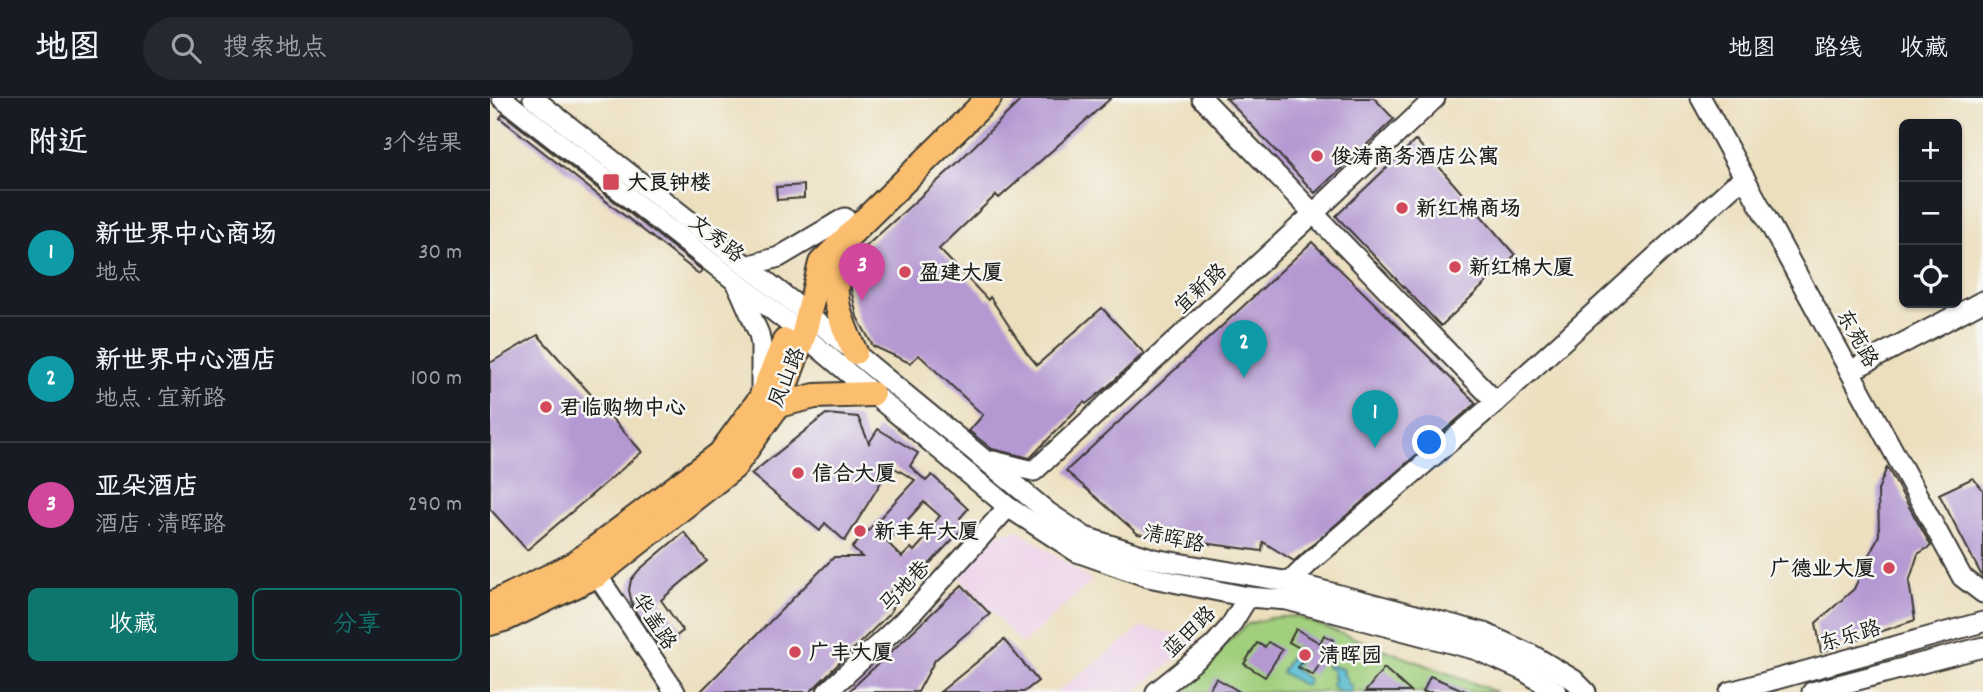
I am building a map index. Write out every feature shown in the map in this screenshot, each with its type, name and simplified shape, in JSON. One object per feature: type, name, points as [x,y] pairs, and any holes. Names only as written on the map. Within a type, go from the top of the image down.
[{"type":"main road","name":"凤山路","points":[[799,320],[807,256],[967,98]]},
{"type":"main road","name":"凤山路","points":[[490,624],[597,575],[734,467],[770,402],[821,263],[989,98]]},
{"type":"main road","points":[[838,246],[835,301],[855,352]]},
{"type":"main road","points":[[770,402],[815,396],[872,394]]},
{"type":"main road","name":"凤山路","points":[[490,605],[573,565],[720,454],[770,402]]},
{"type":"street","name":"文秀路","points":[[502,98],[741,274]]},
{"type":"street","name":"文秀路","points":[[533,98],[799,320]]},
{"type":"street","points":[[1202,98],[1496,402]]},
{"type":"street","name":"宜新路","points":[[1034,471],[1314,214],[1435,98]]},
{"type":"street","name":"东苑路","points":[[1701,98],[1962,577],[1983,593]]},
{"type":"street","points":[[1290,582],[1496,402],[1732,186],[1745,179]]},
{"type":"street","points":[[770,402],[759,334],[741,274],[779,257],[845,218]]},
{"type":"street","points":[[1850,372],[1983,301]]},
{"type":"street","name":"清晖路","points":[[799,320],[855,352],[1049,513],[1085,537],[1154,559],[1290,582],[1484,633],[1532,654],[1574,680],[1586,692]]},
{"type":"street","name":"清晖路","points":[[799,320],[872,394],[1008,507],[1077,552],[1148,577],[1248,597],[1287,600],[1477,650],[1524,671],[1558,692]]},
{"type":"street","points":[[981,457],[1014,468],[1034,471],[1031,482],[1034,494],[1049,513]]},
{"type":"street","name":"马地巷","points":[[827,692],[914,611],[1008,507]]},
{"type":"street","name":"华盖路","points":[[597,575],[675,692]]},
{"type":"street","name":"蓝田路","points":[[1156,692],[1213,646],[1229,628],[1248,597]]},
{"type":"street","name":"东乐路","points":[[1730,692],[1983,622]]},
{"type":"street","points":[[1812,692],[1983,647]]},
{"type":"shaded area","points":[[1019,530],[1092,581],[1022,644],[960,578],[997,534]]},
{"type":"shaded area","points":[[1142,627],[1200,639],[1135,692],[1057,692]]},
{"type":"green space","name":"清晖园","points":[[1295,616],[1497,692],[1168,692],[1248,624],[1270,618]]},
{"type":"water","points":[[1296,648],[1303,653],[1294,669],[1309,680],[1305,686],[1281,672]]},
{"type":"water","points":[[1327,664],[1344,670],[1347,683],[1352,686],[1351,692],[1340,692],[1331,685],[1334,680],[1332,669],[1327,668]]},
{"type":"building","points":[[1023,98],[1111,98],[999,198],[996,195],[939,249],[988,300],[990,297],[1037,365],[1102,308],[1144,353],[1106,388],[1086,404],[1084,402],[1030,458],[992,449],[969,431],[983,415],[919,355],[910,363],[873,346],[857,317],[851,289],[852,259],[954,166]]},
{"type":"building","name":"俊涛商务酒店公寓","points":[[1226,98],[1374,98],[1394,119],[1315,193]]},
{"type":"building","points":[[503,114],[702,270],[699,274],[500,118]]},
{"type":"building","points":[[1416,140],[1515,255],[1441,326],[1336,216]]},
{"type":"building","points":[[804,185],[804,198],[777,200],[776,187]]},
{"type":"building","points":[[1312,242],[1476,403],[1294,561],[1263,542],[1262,551],[1138,534],[1066,471]]},
{"type":"building","name":"君临购物中心","points":[[538,335],[642,452],[527,550],[490,509],[490,363]]},
{"type":"building","points":[[826,414],[858,417],[869,443],[878,429],[918,453],[910,466],[926,481],[932,475],[968,509],[960,518],[967,524],[908,587],[901,580],[890,592],[893,606],[890,613],[810,692],[700,692],[834,557],[862,557],[852,548],[915,480],[891,466],[845,541],[825,523],[820,531],[751,474]],"holes":[[[924,502],[940,516],[930,527],[933,530],[914,551],[911,548],[902,557],[887,542]]]},
{"type":"building","name":"广德业大厦","points":[[1887,467],[1931,546],[1918,554],[1909,582],[1915,620],[1821,652],[1816,623],[1854,589],[1879,535],[1878,490]]},
{"type":"building","points":[[1973,478],[1983,490],[1983,578],[1939,494]]},
{"type":"building","points":[[684,532],[707,561],[661,600],[683,631],[660,648],[633,608],[629,590],[631,580]]},
{"type":"building","points":[[962,585],[990,614],[935,660],[918,692],[848,692]]},
{"type":"building","points":[[1296,629],[1320,643],[1324,635],[1334,640],[1313,675],[1298,667],[1307,652],[1289,642]]},
{"type":"building","points":[[1004,640],[1038,681],[1024,692],[940,692]]},
{"type":"building","points":[[1268,642],[1282,650],[1265,677],[1244,664],[1257,643],[1265,647]]},
{"type":"building","points":[[1384,668],[1411,692],[1365,692]]},
{"type":"building","points":[[1430,676],[1468,692],[1423,692]]},
{"type":"building","points":[[1216,678],[1240,692],[1208,692]]},
{"type":"place","name":"俊涛商务酒店公寓","points":[[1317,156]]},
{"type":"place","name":"大良钟楼","points":[[611,182]]},
{"type":"place","name":"新红棉商场","points":[[1402,208]]},
{"type":"place","name":"新红棉大厦","points":[[1455,267]]},
{"type":"place","name":"盈建大厦","points":[[905,272]]},
{"type":"place","name":"亚朵酒店","points":[[862,301]]},
{"type":"place","name":"新世界中心酒店","points":[[1244,378]]},
{"type":"place","name":"君临购物中心","points":[[546,407]]},
{"type":"place","name":"新世界中心商场","points":[[1375,448]]},
{"type":"place","name":"信合大厦","points":[[798,473]]},
{"type":"place","name":"新丰年大厦","points":[[860,531]]},
{"type":"place","name":"广德业大厦","points":[[1889,568]]},
{"type":"place","name":"广丰大厦","points":[[795,652]]},
{"type":"place","name":"清晖园","points":[[1305,655]]}]
